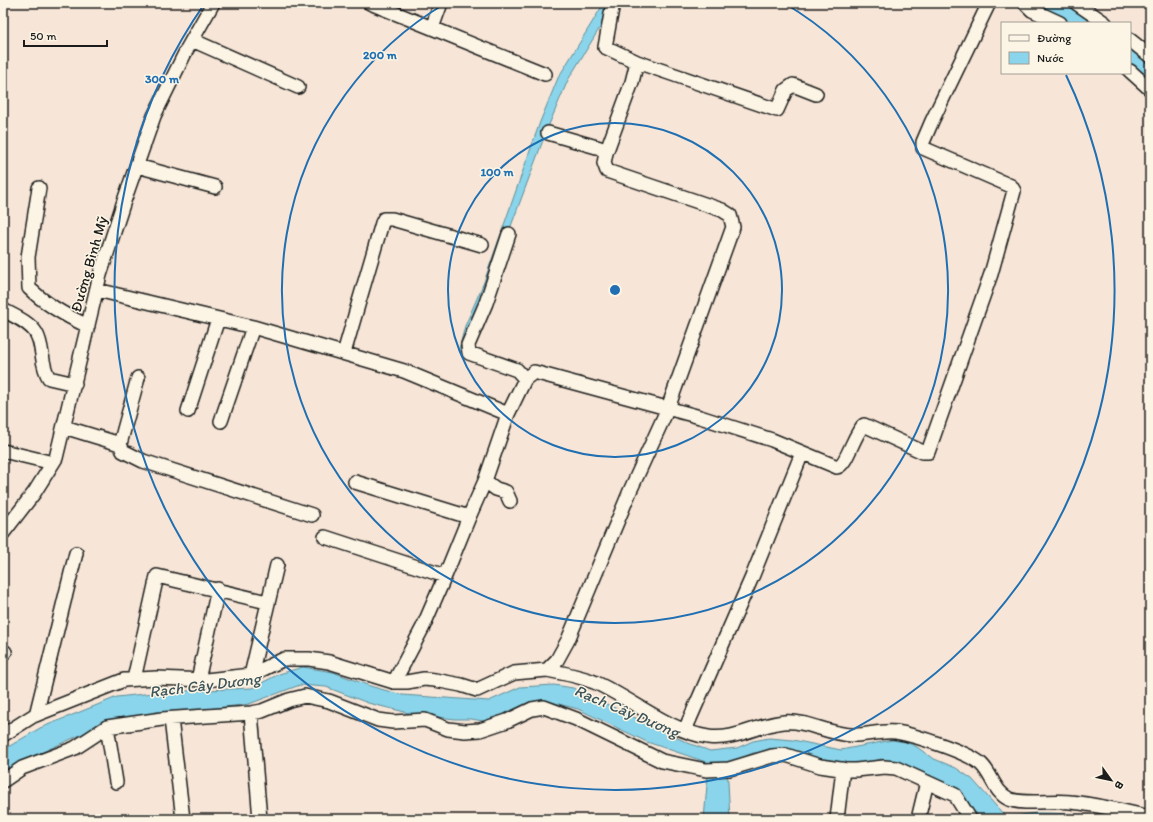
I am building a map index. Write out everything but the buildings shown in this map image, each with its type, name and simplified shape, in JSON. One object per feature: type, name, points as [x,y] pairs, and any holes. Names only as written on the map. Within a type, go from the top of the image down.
[{"type":"street","name":"Đường Bình Mỹ","points":[[3,532],[34,493],[56,458],[97,290],[154,116],[192,40],[213,3]]},
{"type":"street","points":[[370,3],[545,74]]},
{"type":"street","points":[[432,28],[441,3]]},
{"type":"street","points":[[613,3],[605,47],[637,62],[777,110],[786,90],[793,85],[816,94]]},
{"type":"street","points":[[394,682],[423,626],[485,482],[508,414],[525,379],[534,372],[668,408],[772,440],[802,454],[838,467],[841,466],[857,433],[864,425],[923,452],[926,453],[930,449],[991,274],[1014,191],[1011,186],[923,148],[923,142],[932,121],[989,3]]},
{"type":"street","points":[[1025,3],[1032,10],[1058,22]]},
{"type":"street","points":[[1076,3],[1104,22]]},
{"type":"street","points":[[192,40],[298,87]]},
{"type":"street","points":[[1131,41],[1150,56]]},
{"type":"street","points":[[547,670],[557,660],[568,640],[630,491],[668,408],[733,227],[730,215],[722,210],[607,171],[604,163],[606,153],[632,82],[637,62]]},
{"type":"street","points":[[1131,72],[1150,89]]},
{"type":"street","points":[[548,133],[600,148],[606,153]]},
{"type":"street","points":[[137,166],[215,187]]},
{"type":"street","points":[[39,188],[28,257],[28,288],[40,299],[66,316],[88,326]]},
{"type":"street","points":[[344,353],[384,219],[392,219],[482,245]]},
{"type":"street","points":[[509,234],[486,303],[468,345],[469,353],[517,370],[525,379]]},
{"type":"street","points":[[97,290],[253,327],[404,371],[508,414]]},
{"type":"street","points":[[3,310],[28,324],[37,334],[44,370],[50,378],[75,384]]},
{"type":"street","points":[[188,411],[218,319]]},
{"type":"street","points":[[221,421],[253,327]]},
{"type":"street","points":[[138,378],[120,444],[123,451],[144,461],[312,515]]},
{"type":"street","points":[[64,427],[120,444]]},
{"type":"street","points":[[3,451],[53,463]]},
{"type":"street","points":[[685,730],[752,577],[802,454]]},
{"type":"street","points":[[354,482],[469,517]]},
{"type":"street","points":[[485,482],[506,492],[510,501]]},
{"type":"street","points":[[324,537],[445,576]]},
{"type":"street","points":[[36,715],[76,553]]},
{"type":"street","points":[[252,675],[267,602],[277,564]]},
{"type":"street","points":[[134,679],[157,576],[218,589],[267,602]]},
{"type":"street","points":[[198,680],[218,589]]},
{"type":"street","points":[[3,735],[36,715],[124,680],[198,680],[252,675],[284,659],[309,659],[329,662],[394,682],[430,680],[461,685],[477,690],[514,673],[531,670],[547,670],[573,675],[595,683],[673,725],[708,737],[729,737],[759,727],[784,722],[800,723],[837,734],[852,736],[885,731],[918,737],[975,759],[987,772],[995,787],[1009,799],[1070,802],[1150,817]]},
{"type":"street","points":[[3,781],[22,768],[75,748],[107,727],[126,723],[251,713],[262,711],[294,698],[305,696],[329,701],[378,720],[393,722],[426,720],[448,729],[465,731],[480,730],[507,721],[532,708],[544,707],[576,719],[662,761],[706,770],[730,769],[772,756],[786,755],[820,766],[842,769],[856,770],[884,766],[896,768],[955,795],[970,819]]},
{"type":"street","points":[[251,713],[260,819]]},
{"type":"street","points":[[171,719],[183,819]]},
{"type":"street","points":[[107,727],[116,782]]},
{"type":"street","points":[[838,819],[842,769]]},
{"type":"street","points":[[918,819],[927,782]]},
{"type":"water","points":[[604,3],[615,3],[568,80],[548,127],[464,352],[461,351],[459,349],[465,326],[484,282],[540,122],[558,78]]},
{"type":"water","points":[[1034,3],[1073,3],[1099,22],[1064,22]]},
{"type":"water","points":[[1131,47],[1150,61],[1150,85],[1131,69]]},
{"type":"water","points":[[303,667],[333,672],[370,686],[402,695],[489,701],[520,687],[554,685],[573,688],[688,743],[710,751],[737,748],[753,741],[769,738],[793,740],[841,750],[892,740],[906,742],[917,747],[932,758],[956,768],[972,779],[1005,816],[1049,813],[1116,819],[983,819],[941,781],[897,762],[881,759],[860,765],[822,761],[780,751],[753,753],[727,764],[730,819],[704,819],[709,763],[647,742],[578,709],[547,701],[530,702],[502,715],[483,721],[455,719],[413,714],[368,703],[326,687],[300,685],[249,704],[186,712],[118,718],[27,759],[3,776],[3,750],[40,728],[117,697],[162,692],[252,688],[279,674]]},
{"type":"water label","name":"Rạch Cây Dương","points":[[205,685]]},
{"type":"water label","name":"Rạch Cây Dương","points":[[627,711]]}]
